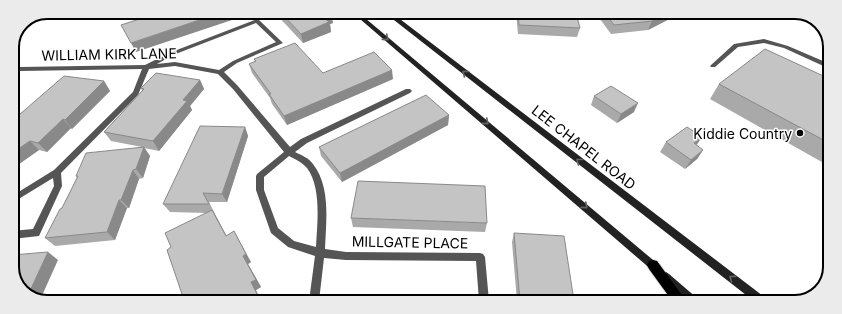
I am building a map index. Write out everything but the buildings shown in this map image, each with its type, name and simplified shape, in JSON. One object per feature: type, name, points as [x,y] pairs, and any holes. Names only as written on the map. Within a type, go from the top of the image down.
[{"type":"main road","points":[[363,19],[653,265],[686,295]]},
{"type":"main road","name":"LEE CHAPEL ROAD","points":[[396,19],[754,295]]},
{"type":"main road","points":[[653,265],[676,295]]},
{"type":"street","points":[[19,196],[57,172],[136,93],[146,66],[171,54],[257,21],[280,43],[235,62],[220,72],[235,86],[289,152],[310,166],[318,183],[322,203],[320,253],[315,295]]},
{"type":"street","points":[[713,66],[736,45],[764,41],[786,47],[823,64]]},
{"type":"street","name":"WILLIAM KIRK LANE","points":[[19,69],[175,64],[220,72]]},
{"type":"street","points":[[320,253],[291,244],[274,230],[260,190],[260,176],[304,141],[408,91]]},
{"type":"street","points":[[19,234],[36,233],[58,186],[57,172]]},
{"type":"street","name":"MILLGATE PLACE","points":[[320,253],[346,256],[480,257],[483,295]]},
{"type":"place","name":"Kiddie Country","points":[[800,133]]}]
